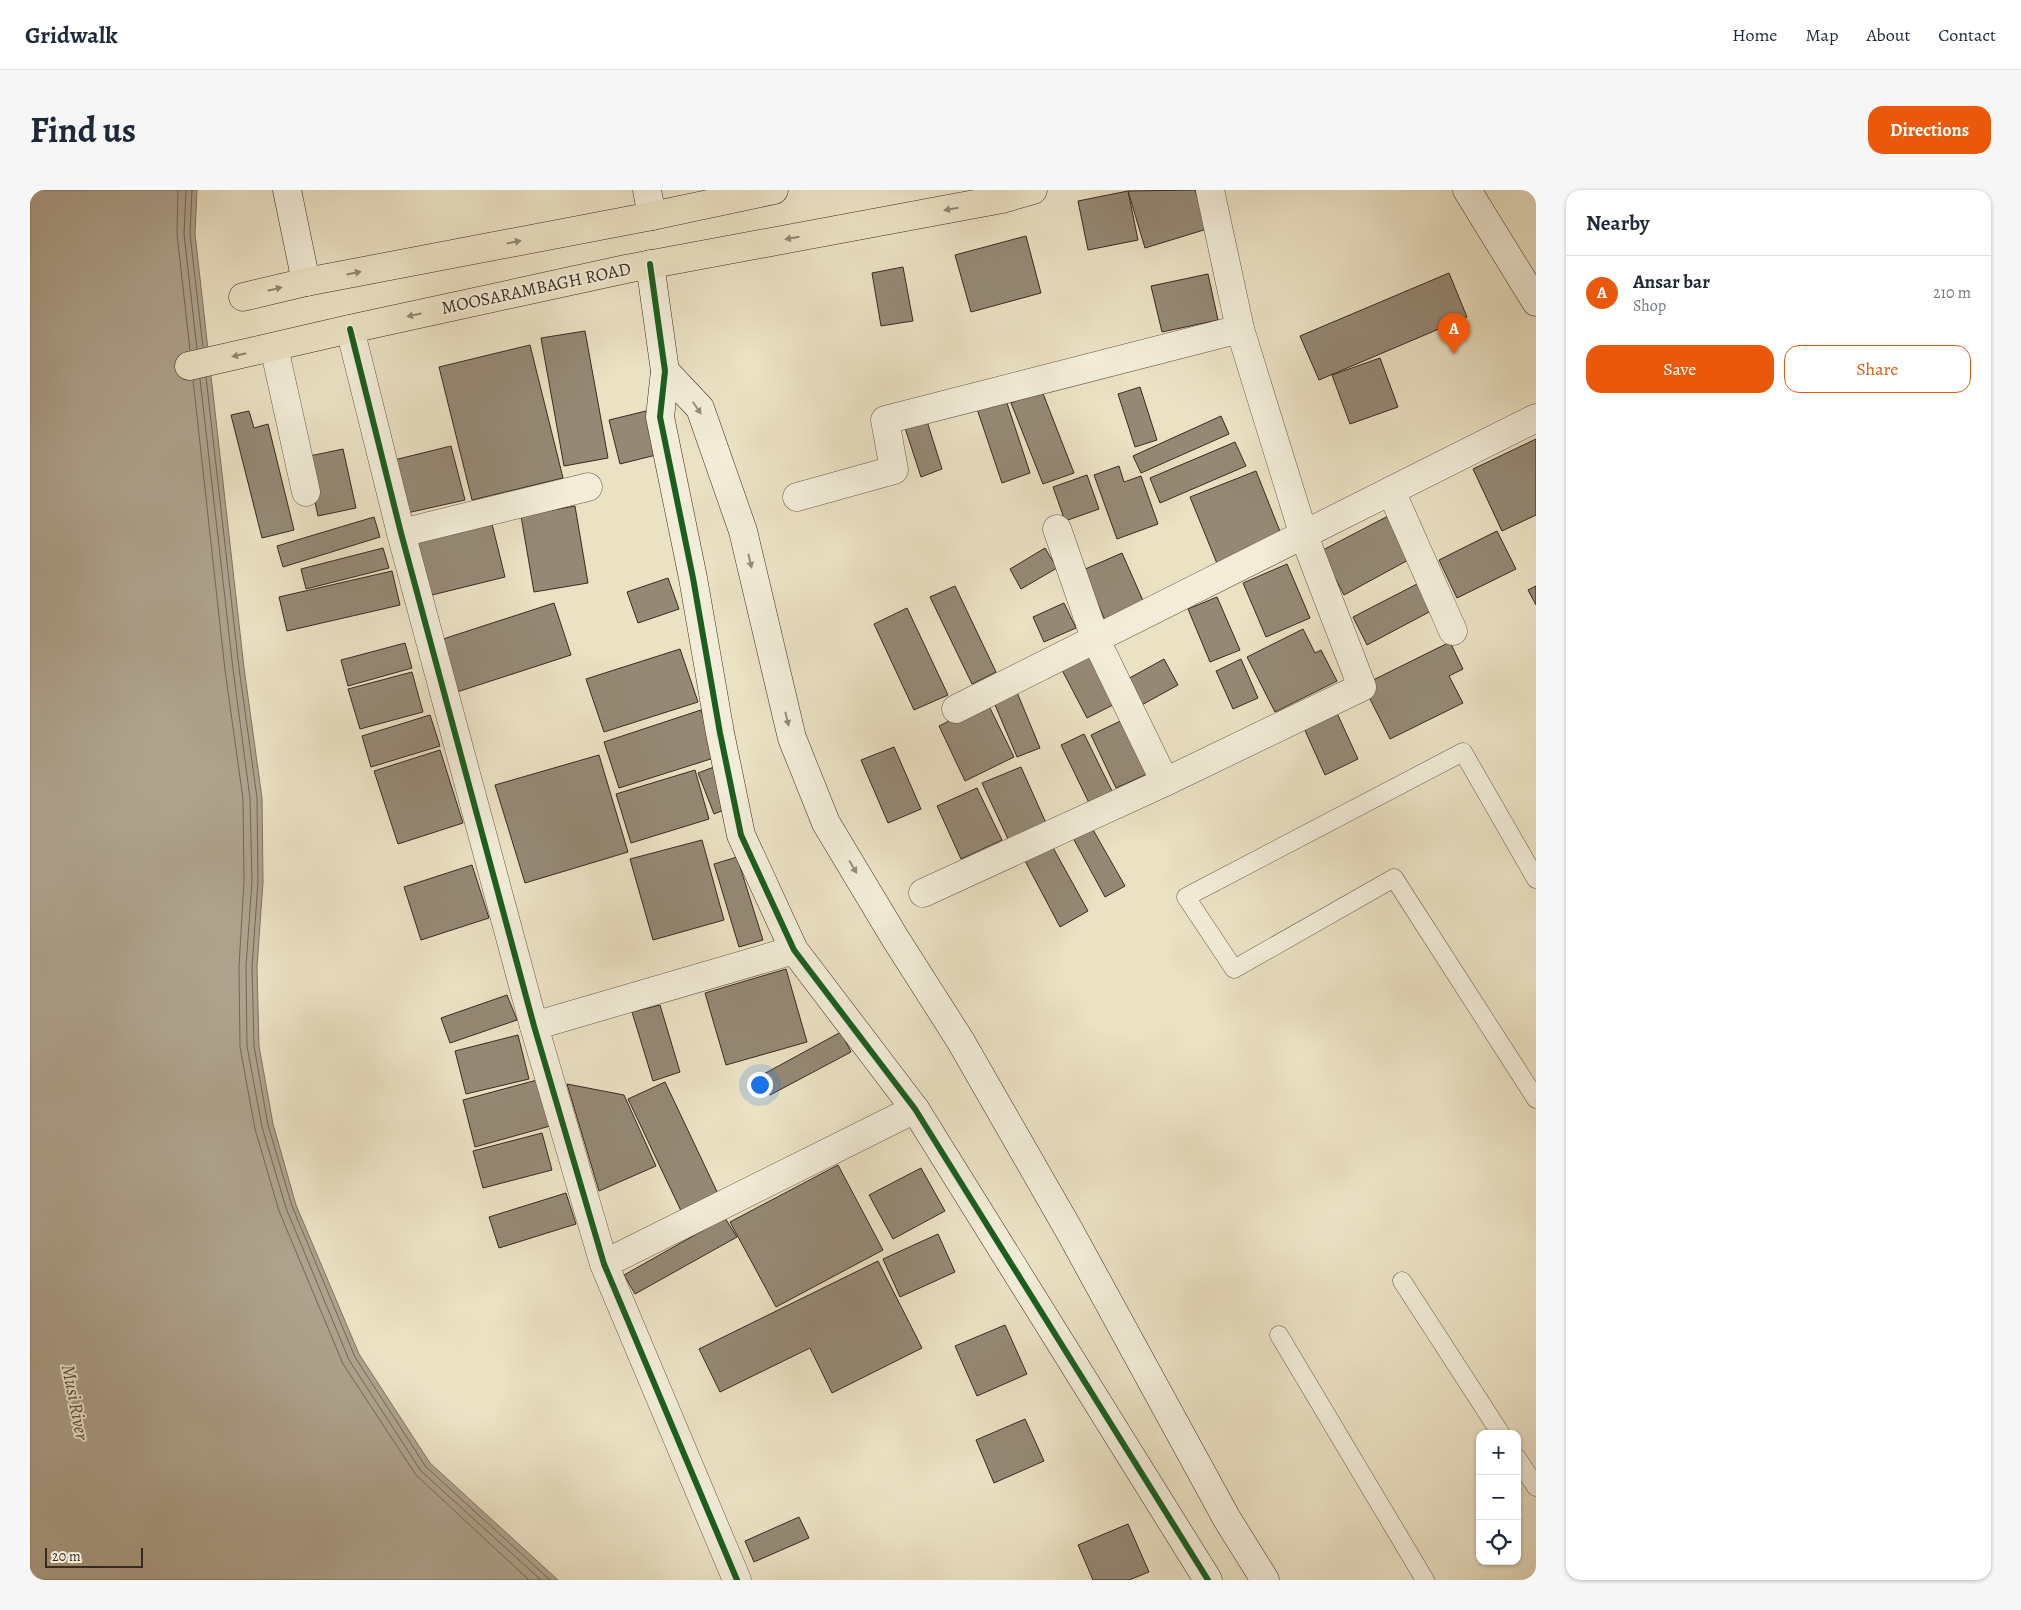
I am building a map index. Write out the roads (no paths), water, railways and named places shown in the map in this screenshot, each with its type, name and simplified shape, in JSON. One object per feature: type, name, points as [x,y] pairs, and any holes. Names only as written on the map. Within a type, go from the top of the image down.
[{"type":"main road","points":[[243,297],[649,203],[774,190]]},
{"type":"main road","name":"MOOSARAMBAGH ROAD","points":[[189,366],[650,264],[1002,200],[1033,190]]},
{"type":"street","points":[[287,190],[306,282]]},
{"type":"street","points":[[923,893],[1165,782],[1362,688],[1304,536],[1240,329],[1210,190]]},
{"type":"street","points":[[1467,190],[1536,302]]},
{"type":"street","points":[[650,264],[665,371],[660,417],[693,578],[720,733],[741,835],[794,950],[915,1109],[1208,1580]]},
{"type":"street","points":[[350,329],[402,533],[534,1026],[604,1264],[737,1580]]},
{"type":"street","points":[[798,497],[894,470],[885,420],[1240,329]]},
{"type":"street","points":[[274,347],[306,492]]},
{"type":"street","points":[[665,371],[700,408],[743,530],[792,738],[826,823],[965,1049],[1069,1230],[1227,1519],[1265,1580]]},
{"type":"street","points":[[956,709],[1536,418]]},
{"type":"street","points":[[402,533],[588,487]]},
{"type":"street","points":[[1391,491],[1453,631]]},
{"type":"street","points":[[1056,529],[1095,638],[1165,782]]},
{"type":"street","points":[[534,1026],[794,950]]},
{"type":"street","points":[[604,1264],[915,1109]]},
{"type":"lane","points":[[1536,879],[1463,752],[1186,897],[1234,969],[1394,878],[1536,1099]]},
{"type":"lane","points":[[1402,1281],[1498,1430]]},
{"type":"lane","points":[[1279,1335],[1424,1580]]},
{"type":"lane","points":[[1521,1464],[1536,1487]]},
{"type":"water","name":"Musi River","points":[[30,190],[197,190],[195,234],[244,668],[262,798],[263,882],[257,967],[259,1046],[273,1124],[296,1205],[359,1354],[430,1463],[558,1580],[30,1580]]},
{"type":"place","name":"Ansar bar","points":[[1454,354]]}]
